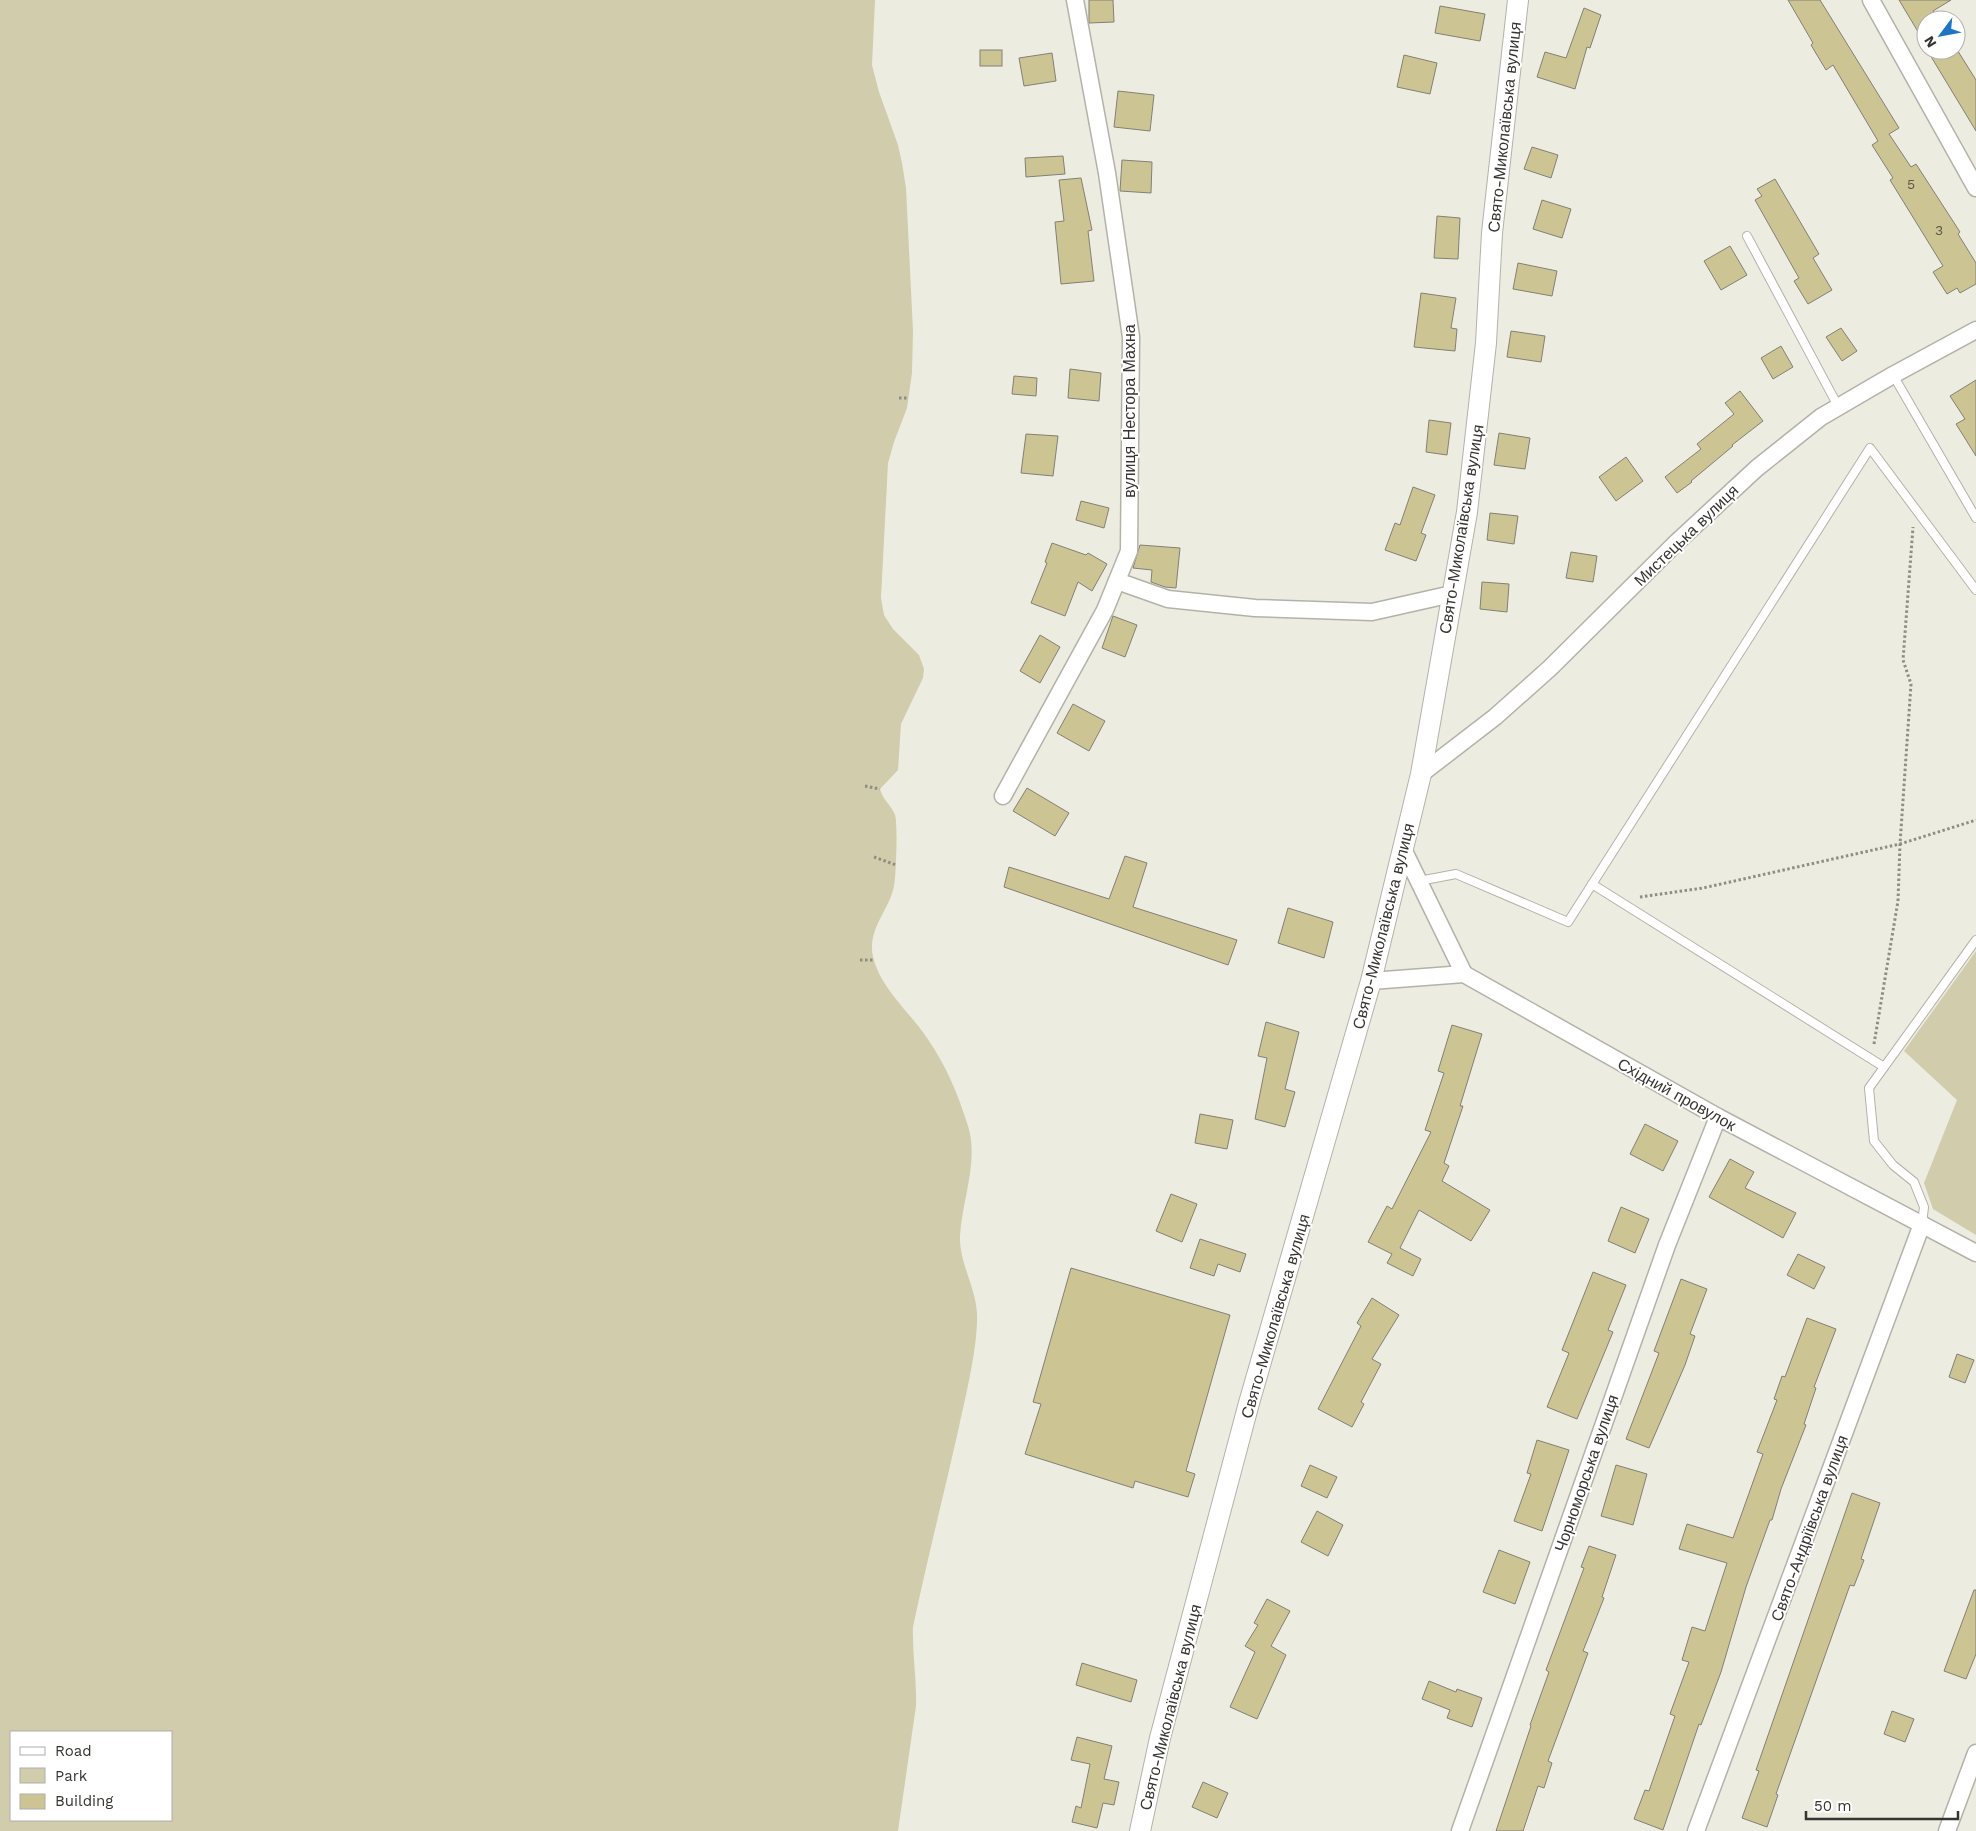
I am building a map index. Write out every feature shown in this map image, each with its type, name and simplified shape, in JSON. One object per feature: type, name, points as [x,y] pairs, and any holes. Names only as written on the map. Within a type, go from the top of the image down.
[{"type":"street","name":"вулиця Нестора Махна","points":[[1002,796],[1106,610],[1129,552],[1131,337],[1107,173],[1075,0]]},
{"type":"street","name":"Свято-Миколаївська вулиця","points":[[1140,1831],[1160,1738],[1249,1404],[1370,981],[1421,774],[1467,512],[1486,343],[1492,233],[1518,0]]},
{"type":"street","points":[[1871,0],[1976,188]]},
{"type":"street","name":"Мистецька вулиця","points":[[1421,774],[1495,717],[1550,668],[1677,542],[1757,468],[1821,417],[1976,330]]},
{"type":"street","points":[[1117,581],[1168,599],[1255,608],[1372,612],[1452,594]]},
{"type":"street","points":[[1370,981],[1464,974],[1403,849]]},
{"type":"street","name":"Східний провулок","points":[[1464,974],[1718,1117],[1976,1252]]},
{"type":"street","name":"Чорноморська вулиця","points":[[1460,1831],[1666,1245],[1718,1117]]},
{"type":"street","name":"Свято-Андріївська вулиця","points":[[1696,1831],[1922,1224]]},
{"type":"street","points":[[1947,1831],[1976,1753]]},
{"type":"lane","points":[[1747,236],[1838,408]]},
{"type":"lane","points":[[1893,375],[1976,518]]},
{"type":"lane","points":[[1419,881],[1456,874],[1568,922],[1870,448],[1976,590]]},
{"type":"lane","points":[[1592,884],[1884,1067]]},
{"type":"lane","points":[[1922,1224],[1924,1207],[1914,1182],[1893,1165],[1874,1141],[1869,1088],[1976,940]]},
{"type":"path","points":[[899,398],[908,398]]},
{"type":"path","points":[[1871,1060],[1898,901],[1911,684],[1903,660],[1914,507]]},
{"type":"path","points":[[865,786],[880,789]]},
{"type":"path","points":[[1617,900],[1703,888],[1900,844],[1976,820]]},
{"type":"path","points":[[874,856],[896,865]]},
{"type":"path","points":[[860,960],[874,960]]},
{"type":"green space","points":[[0,0],[875,0],[872,65],[879,92],[898,145],[906,188],[913,331],[912,373],[907,408],[888,463],[881,598],[884,615],[893,629],[919,655],[924,669],[923,678],[901,724],[898,770],[880,789],[895,815],[896,862],[894,886],[876,929],[872,947],[873,957],[882,979],[920,1028],[946,1069],[968,1126],[972,1153],[961,1222],[960,1246],[974,1294],[977,1314],[976,1341],[968,1386],[913,1627],[916,1706],[898,1831],[0,1831]]},
{"type":"green space","points":[[1976,951],[1976,1235],[1933,1209],[1924,1183],[1957,1100],[1904,1051]]},
{"type":"building","points":[[1089,0],[1113,0],[1114,22],[1089,23]]},
{"type":"building","points":[[1788,0],[1820,0],[1899,128],[1889,134],[1911,167],[1916,164],[1960,232],[1958,234],[1976,263],[1976,284],[1960,293],[1957,288],[1947,294],[1933,272],[1943,266],[1890,180],[1893,178],[1872,145],[1878,141],[1833,65],[1826,70]]},
{"type":"building","points":[[1899,0],[1951,0],[1935,10],[1916,10],[1916,28]]},
{"type":"building","points":[[1440,6],[1485,14],[1480,41],[1435,33]]},
{"type":"building","points":[[1584,8],[1601,15],[1590,48],[1587,47],[1575,89],[1537,77],[1545,52],[1566,58]]},
{"type":"building","points":[[980,50],[1002,50],[1002,66],[980,66]]},
{"type":"building","points":[[1052,53],[1056,81],[1024,86],[1019,58]]},
{"type":"building","points":[[1404,55],[1437,63],[1430,94],[1397,87]]},
{"type":"building","points":[[1933,60],[1964,60],[1976,80],[1976,131]]},
{"type":"building","points":[[1118,91],[1154,95],[1150,131],[1114,127]]},
{"type":"building","points":[[1532,147],[1558,155],[1551,178],[1524,169]]},
{"type":"building","points":[[1063,156],[1065,174],[1026,177],[1025,158]]},
{"type":"building","points":[[1122,160],[1152,162],[1151,193],[1120,191]]},
{"type":"building","points":[[1081,178],[1092,230],[1088,231],[1094,281],[1061,284],[1055,222],[1064,221],[1059,180]]},
{"type":"building","points":[[1775,179],[1819,254],[1813,258],[1832,290],[1808,304],[1794,281],[1799,278],[1755,200],[1762,196],[1757,189]]},
{"type":"building","points":[[1542,200],[1571,209],[1562,238],[1533,229]]},
{"type":"building","points":[[1437,216],[1460,218],[1458,259],[1434,258]]},
{"type":"building","points":[[1730,246],[1747,275],[1721,290],[1704,261]]},
{"type":"building","points":[[1518,263],[1557,271],[1552,296],[1513,289]]},
{"type":"building","points":[[1421,293],[1456,298],[1451,328],[1457,329],[1455,351],[1414,347]]},
{"type":"building","points":[[1841,328],[1857,351],[1842,361],[1826,337]]},
{"type":"building","points":[[1511,331],[1545,336],[1541,362],[1507,357]]},
{"type":"building","points":[[1781,346],[1793,367],[1773,379],[1761,358]]},
{"type":"building","points":[[1070,369],[1101,373],[1099,401],[1068,398]]},
{"type":"building","points":[[1014,376],[1037,378],[1036,396],[1012,394]]},
{"type":"building","points":[[1976,380],[1976,456],[1956,424],[1965,419],[1950,396]]},
{"type":"building","points":[[1740,391],[1763,421],[1677,493],[1665,477],[1701,449],[1697,444],[1734,414],[1725,403]]},
{"type":"building","points":[[1429,420],[1451,423],[1447,455],[1426,452]]},
{"type":"building","points":[[1499,433],[1530,438],[1525,469],[1494,465]]},
{"type":"building","points":[[1026,434],[1058,436],[1053,476],[1021,473]]},
{"type":"building","points":[[1626,457],[1643,481],[1616,501],[1599,477]]},
{"type":"building","points":[[1413,487],[1435,495],[1421,533],[1426,535],[1416,561],[1385,550],[1395,523],[1400,525]]},
{"type":"building","points":[[1081,501],[1109,508],[1104,528],[1076,520]]},
{"type":"building","points":[[1490,513],[1518,516],[1514,544],[1487,540]]},
{"type":"building","points":[[1052,543],[1086,555],[1088,553],[1107,564],[1092,591],[1078,582],[1065,616],[1031,603],[1047,563],[1045,562]]},
{"type":"building","points":[[1140,545],[1180,548],[1176,588],[1165,587],[1151,582],[1152,570],[1133,568]]},
{"type":"building","points":[[1571,552],[1597,556],[1593,582],[1566,578]]},
{"type":"building","points":[[1482,582],[1509,584],[1507,612],[1480,609]]},
{"type":"building","points":[[1113,616],[1137,625],[1125,657],[1102,648]]},
{"type":"building","points":[[1040,635],[1060,647],[1040,683],[1020,671]]},
{"type":"building","points":[[1073,704],[1105,721],[1089,751],[1057,733]]},
{"type":"building","points":[[1027,788],[1069,813],[1055,836],[1013,811]]},
{"type":"building","points":[[1125,856],[1147,863],[1133,907],[1237,940],[1228,965],[1004,887],[1009,867],[1109,899]]},
{"type":"building","points":[[1288,908],[1333,922],[1324,958],[1278,943]]},
{"type":"building","points":[[1266,1022],[1299,1032],[1285,1089],[1295,1092],[1285,1127],[1255,1119],[1267,1058],[1258,1056]]},
{"type":"building","points":[[1452,1025],[1482,1034],[1460,1106],[1463,1106],[1444,1163],[1449,1166],[1442,1181],[1490,1210],[1471,1241],[1419,1210],[1400,1248],[1421,1259],[1413,1276],[1387,1263],[1392,1254],[1368,1242],[1387,1206],[1392,1209],[1431,1132],[1425,1130],[1444,1073],[1438,1071]]},
{"type":"building","points":[[1200,1114],[1233,1120],[1227,1149],[1195,1143]]},
{"type":"building","points":[[1645,1124],[1678,1141],[1663,1171],[1630,1154]]},
{"type":"building","points":[[1730,1159],[1754,1172],[1745,1188],[1796,1213],[1783,1238],[1709,1197]]},
{"type":"building","points":[[1171,1194],[1197,1204],[1182,1242],[1156,1231]]},
{"type":"building","points":[[1621,1207],[1649,1219],[1635,1253],[1608,1241]]},
{"type":"building","points":[[1200,1239],[1246,1254],[1240,1272],[1218,1264],[1214,1276],[1190,1268]]},
{"type":"building","points":[[1798,1254],[1825,1267],[1814,1289],[1787,1275]]},
{"type":"building","points":[[1071,1268],[1230,1315],[1186,1471],[1195,1474],[1188,1497],[1135,1481],[1133,1488],[1025,1454],[1041,1404],[1033,1402]]},
{"type":"building","points":[[1593,1272],[1626,1285],[1608,1330],[1613,1332],[1577,1419],[1547,1407],[1569,1353],[1562,1350]]},
{"type":"building","points":[[1681,1279],[1707,1289],[1690,1334],[1695,1336],[1685,1365],[1649,1448],[1626,1439],[1659,1353],[1654,1351]]},
{"type":"building","points":[[1372,1298],[1399,1315],[1372,1359],[1381,1364],[1361,1402],[1364,1404],[1352,1427],[1318,1409],[1361,1326],[1357,1323]]},
{"type":"building","points":[[1807,1318],[1836,1329],[1814,1387],[1816,1388],[1804,1424],[1806,1425],[1746,1587],[1721,1672],[1701,1725],[1699,1724],[1663,1830],[1634,1819],[1645,1790],[1649,1791],[1675,1716],[1670,1714],[1689,1662],[1682,1660],[1692,1627],[1705,1631],[1727,1563],[1679,1549],[1687,1524],[1733,1538],[1763,1454],[1757,1452],[1777,1400],[1774,1399],[1782,1376],[1785,1377]]},
{"type":"building","points":[[1957,1354],[1974,1360],[1965,1383],[1949,1377]]},
{"type":"building","points":[[1537,1440],[1569,1450],[1542,1531],[1514,1521],[1531,1474],[1527,1473]]},
{"type":"building","points":[[1310,1465],[1337,1477],[1327,1498],[1301,1486]]},
{"type":"building","points":[[1616,1465],[1647,1474],[1633,1525],[1601,1516]]},
{"type":"building","points":[[1852,1493],[1880,1503],[1861,1559],[1864,1560],[1854,1586],[1850,1585],[1776,1794],[1778,1795],[1767,1827],[1742,1818],[1759,1771],[1756,1770]]},
{"type":"building","points":[[1317,1511],[1343,1525],[1328,1556],[1301,1542]]},
{"type":"building","points":[[1589,1546],[1616,1555],[1602,1597],[1604,1598],[1583,1651],[1588,1653],[1548,1761],[1552,1763],[1544,1788],[1538,1786],[1523,1831],[1496,1831],[1549,1672],[1546,1670],[1584,1568],[1581,1567]]},
{"type":"building","points":[[1499,1550],[1530,1562],[1515,1604],[1483,1592]]},
{"type":"building","points":[[1974,1590],[1976,1590],[1976,1654],[1966,1679],[1944,1671]]},
{"type":"building","points":[[1267,1599],[1290,1611],[1271,1646],[1286,1655],[1257,1719],[1230,1707],[1255,1652],[1245,1646],[1258,1625],[1254,1623]]},
{"type":"building","points":[[1082,1663],[1137,1680],[1131,1702],[1076,1685]]},
{"type":"building","points":[[1429,1681],[1456,1692],[1457,1689],[1482,1698],[1472,1727],[1447,1718],[1450,1710],[1422,1699]]},
{"type":"building","points":[[1892,1711],[1914,1719],[1905,1742],[1884,1734]]},
{"type":"building","points":[[1077,1737],[1112,1746],[1104,1779],[1119,1782],[1114,1805],[1103,1803],[1097,1828],[1072,1822],[1076,1806],[1081,1808],[1090,1764],[1071,1760]]},
{"type":"building","points":[[1203,1782],[1228,1793],[1217,1818],[1192,1807]]}]
